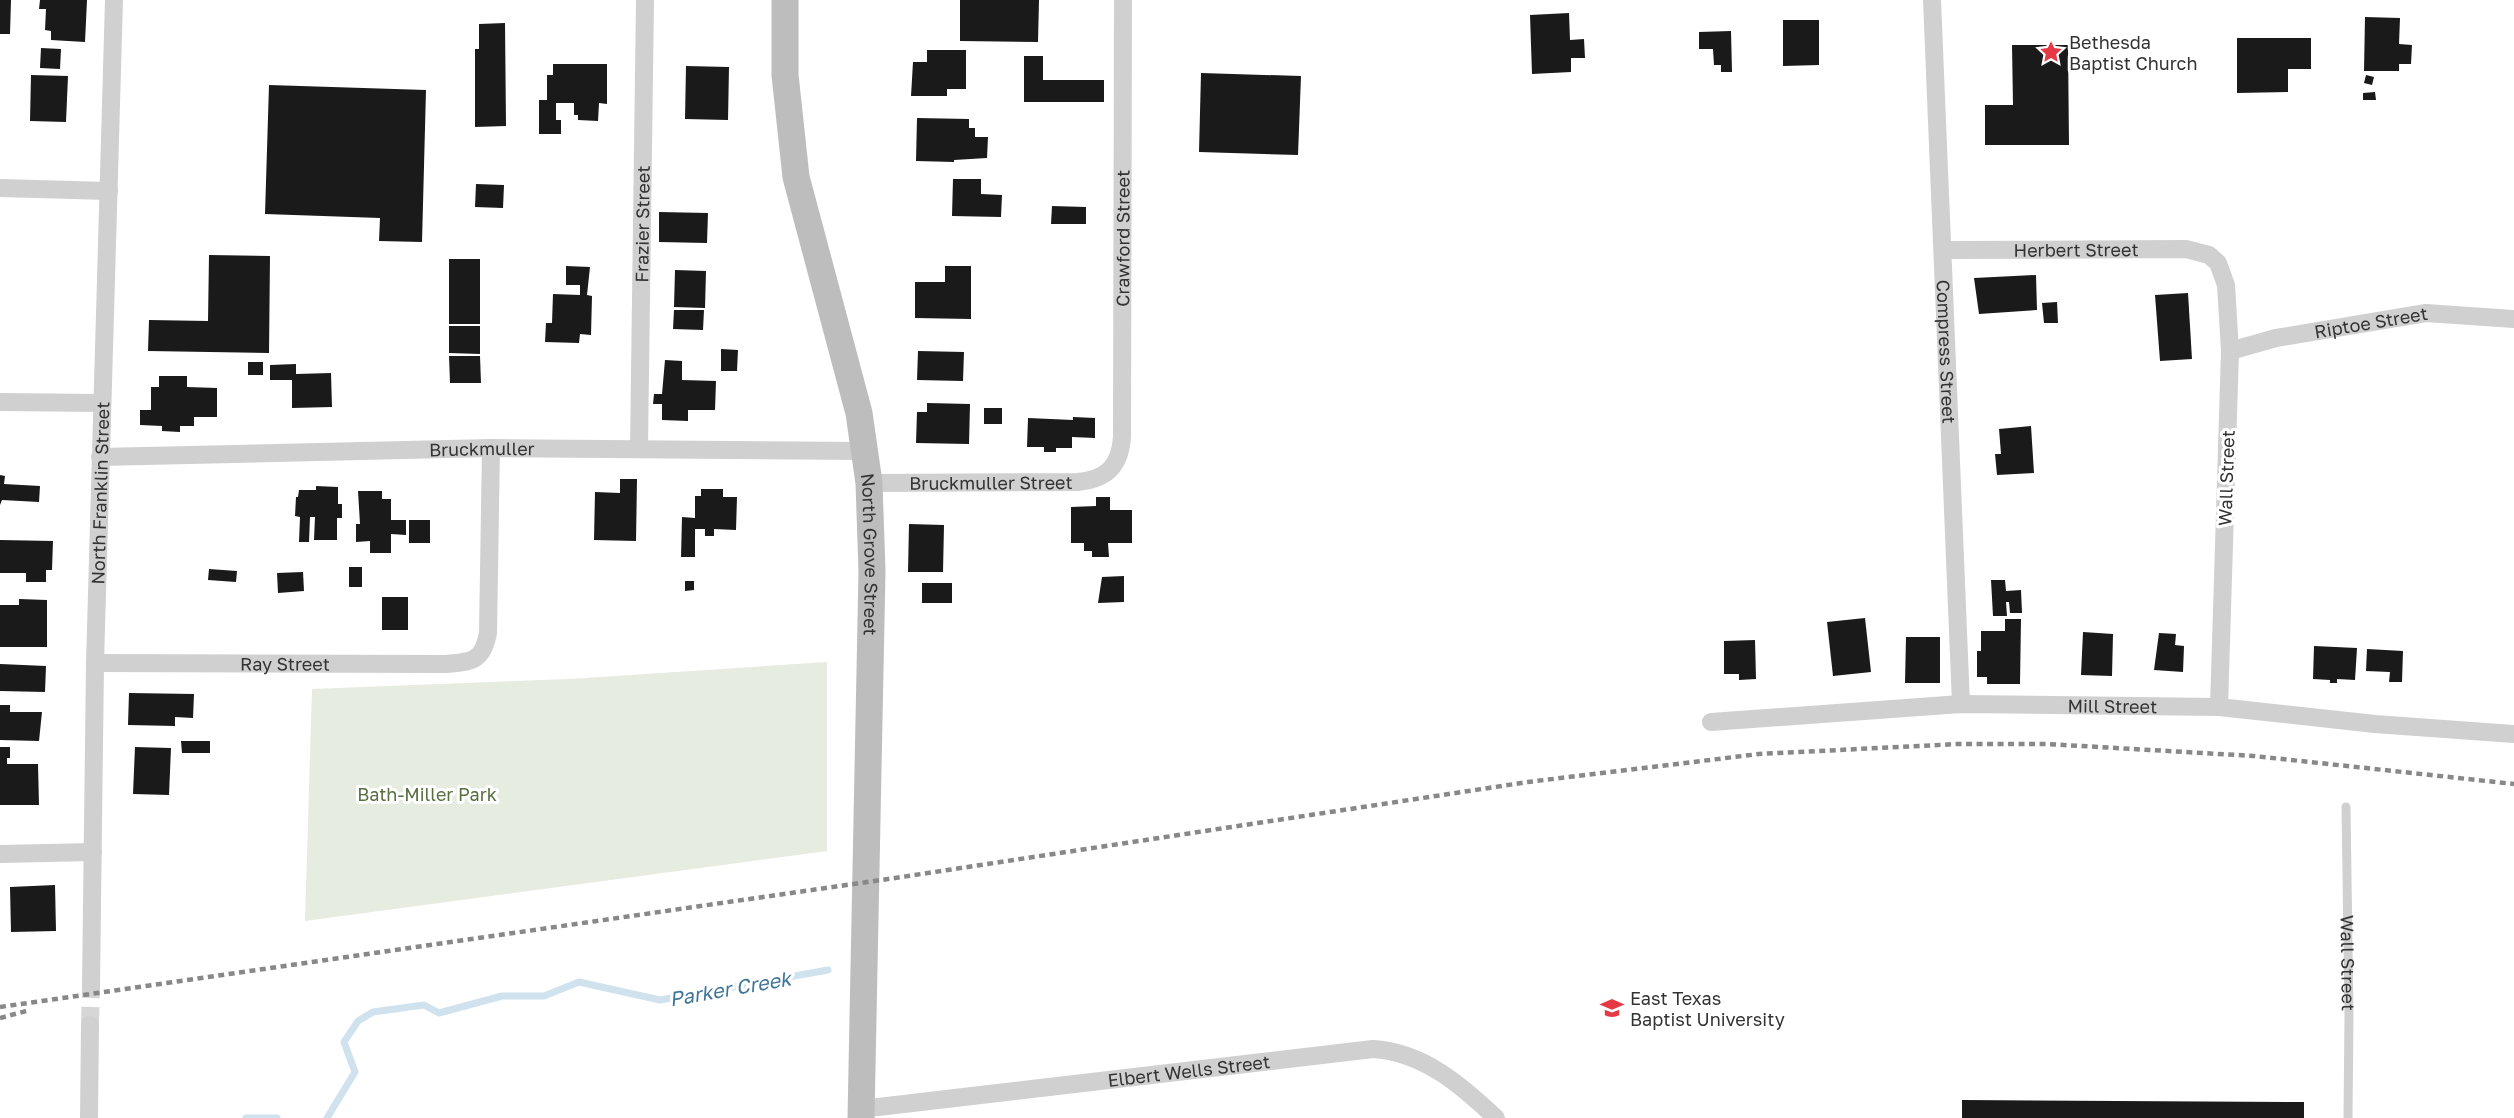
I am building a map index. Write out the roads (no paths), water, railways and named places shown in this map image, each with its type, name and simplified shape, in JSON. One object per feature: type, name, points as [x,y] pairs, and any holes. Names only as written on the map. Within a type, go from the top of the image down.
[{"type":"main road","name":"North Grove Street","points":[[785,0],[785,75],[796,177],[851,380],[869,483],[872,571],[861,1114]]},
{"type":"street","name":"North Franklin Street","points":[[91,987],[101,403],[114,0]]},
{"type":"street","name":"Frazier Street","points":[[639,448],[645,0]]},
{"type":"street","name":"Crawford Street","points":[[1109,472],[1121,453],[1122,437],[1123,0]]},
{"type":"street","name":"Compress Street","points":[[1932,0],[1961,704]]},
{"type":"street","points":[[0,188],[109,191]]},
{"type":"street","name":"Herbert Street","points":[[1944,250],[2186,249],[2209,255]]},
{"type":"street","name":"Wall Street","points":[[2209,255],[2224,273],[2230,351],[2219,707]]},
{"type":"street","name":"Riptoe Street","points":[[2230,351],[2276,338],[2426,313],[2514,319]]},
{"type":"street","points":[[0,402],[101,403]]},
{"type":"street","name":"Bruckmuller","points":[[100,457],[491,448],[865,451]]},
{"type":"street","name":"Ray Street","points":[[95,663],[446,664],[475,658],[483,652],[488,633],[491,448]]},
{"type":"street","name":"Bruckmuller Street","points":[[869,483],[1078,482],[1094,480],[1109,472]]},
{"type":"street","name":"Mill Street","points":[[1711,722],[1961,704],[2219,707],[2375,724],[2514,735]]},
{"type":"street","points":[[0,854],[93,852]]},
{"type":"street","points":[[89,1118],[90,1025]]},
{"type":"street","name":"Elbert Wells Street","points":[[861,1114],[1373,1049],[1402,1053],[1427,1064],[1496,1118]]},
{"type":"lane","name":"Wall Street","points":[[2346,807],[2348,1118]]},
{"type":"waterway","name":"Parker Creek","points":[[327,1118],[355,1072],[344,1042],[358,1021],[373,1012],[424,1005],[439,1013],[502,996],[544,996],[579,982],[660,1000],[828,970]]},
{"type":"waterway","name":"Parker Creek","points":[[246,1118],[277,1118]]},
{"type":"tunnel","points":[[90,1025],[91,987]]},
{"type":"railway","points":[[0,1007],[895,878],[1528,782],[1759,754],[1958,744],[2047,744],[2254,756],[2514,784]]},
{"type":"railway","points":[[0,1018],[30,1010]]},
{"type":"place","name":"Bethesda Baptist Church","points":[[2051,52]]},
{"type":"place","name":"East Texas Baptist University","points":[[1612,1008]]},
{"type":"park label","name":"Bath-Miller Park","points":[[427,794]]}]
